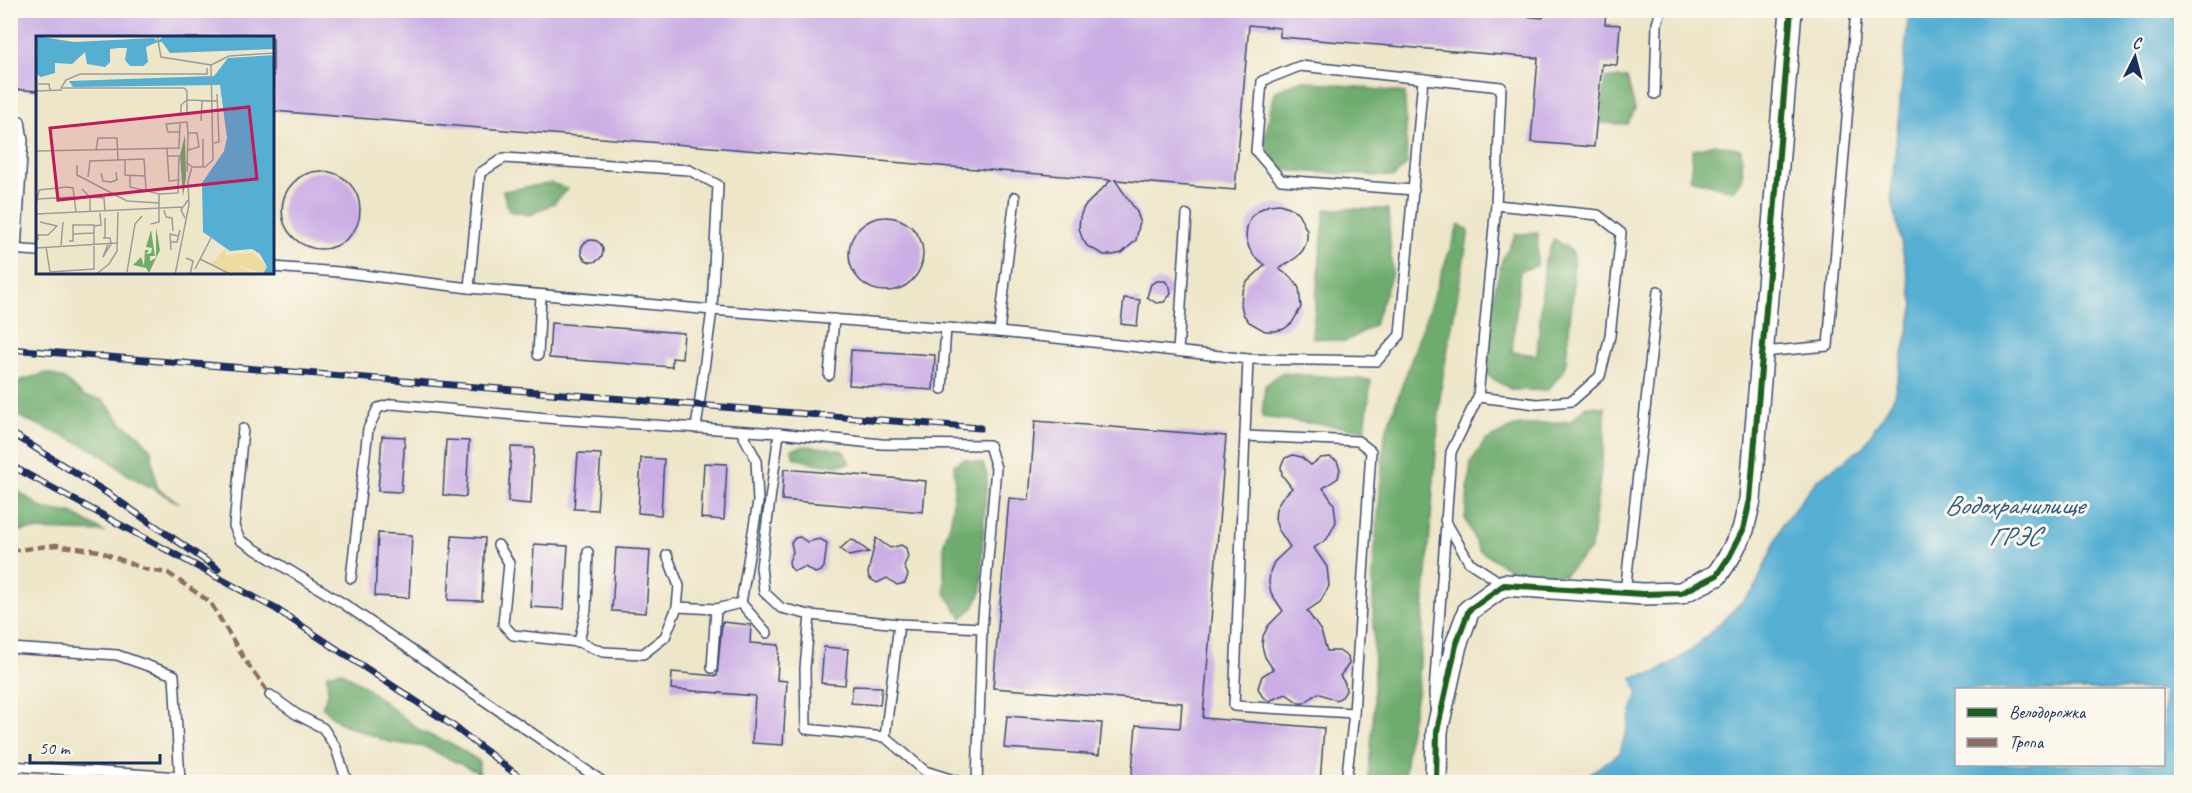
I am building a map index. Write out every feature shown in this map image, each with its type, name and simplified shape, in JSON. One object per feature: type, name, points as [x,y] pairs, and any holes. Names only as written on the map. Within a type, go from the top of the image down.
[{"type":"street","points":[[1436,783],[1437,731],[1456,645],[1469,610],[1504,585],[1625,593],[1681,593],[1717,575],[1743,530],[1750,501],[1791,10]]},
{"type":"lane","points":[[1655,94],[1657,24],[1661,10]]},
{"type":"lane","points":[[1763,352],[1828,346],[1856,10]]},
{"type":"lane","points":[[1414,190],[1281,180],[1256,152],[1262,81],[1300,66],[1501,87],[1496,205],[1478,397],[1451,452],[1434,693],[1437,731]]},
{"type":"lane","points":[[274,267],[339,272],[542,295],[999,332],[1248,358],[1377,361],[1400,335],[1423,79]]},
{"type":"lane","points":[[20,121],[23,140],[13,250],[36,251]]},
{"type":"lane","points":[[470,288],[480,173],[504,158],[689,170],[718,185],[712,310],[696,428]]},
{"type":"lane","points":[[999,332],[1015,197]]},
{"type":"lane","points":[[1478,397],[1537,404],[1572,400],[1600,376],[1610,336],[1621,233],[1598,215],[1496,205]]},
{"type":"lane","points":[[1178,351],[1186,215]]},
{"type":"lane","points":[[1625,593],[1658,291]]},
{"type":"lane","points":[[538,356],[542,295]]},
{"type":"lane","points":[[829,375],[834,320]]},
{"type":"lane","points":[[942,388],[946,328]]},
{"type":"lane","points":[[1248,358],[1234,706],[1354,713]]},
{"type":"lane","points":[[351,578],[368,429],[378,408],[392,404],[558,419],[779,433],[881,444],[989,445],[996,468],[982,628],[977,783]]},
{"type":"lane","points":[[243,429],[234,526],[240,540],[344,604],[603,783]]},
{"type":"lane","points":[[741,431],[756,459],[758,502],[741,603]]},
{"type":"lane","points":[[779,433],[761,567],[764,592],[781,608],[810,615],[899,624],[982,628]]},
{"type":"lane","points":[[1245,436],[1358,441],[1371,452],[1354,713],[1346,783]]},
{"type":"lane","points":[[1445,520],[1469,562],[1504,585]]},
{"type":"lane","points":[[498,545],[509,563],[503,624],[513,635],[579,642],[603,652],[644,654],[665,638],[677,607],[679,586],[667,555]]},
{"type":"lane","points":[[579,642],[586,610],[588,552]]},
{"type":"lane","points":[[677,607],[716,609],[741,603]]},
{"type":"lane","points":[[741,603],[767,633]]},
{"type":"lane","points":[[712,668],[716,609]]},
{"type":"lane","points":[[810,615],[805,668],[806,729],[885,737],[925,771],[960,783]]},
{"type":"lane","points":[[885,737],[899,624]]},
{"type":"lane","points":[[10,648],[117,655],[174,675],[180,780],[10,766]]},
{"type":"lane","points":[[270,695],[296,714],[323,728],[336,748],[347,783]]},
{"type":"green space","points":[[1605,78],[1627,78],[1635,110],[1627,124],[1601,123]]},
{"type":"green space","points":[[1301,80],[1405,93],[1407,164],[1394,177],[1280,170],[1264,142],[1274,92]]},
{"type":"green space","points":[[1714,144],[1741,149],[1743,177],[1733,191],[1690,179],[1693,150]]},
{"type":"green space","points":[[551,183],[568,189],[554,203],[530,215],[509,211],[503,191]]},
{"type":"green space","points":[[1325,209],[1388,209],[1392,273],[1374,325],[1345,342],[1312,337]]},
{"type":"green space","points":[[1459,224],[1469,231],[1441,387],[1418,689],[1409,734],[1404,782],[1368,782],[1374,708],[1373,570],[1385,434]]},
{"type":"green space","points":[[1538,233],[1537,266],[1520,271],[1512,352],[1537,355],[1545,260],[1554,239],[1573,252],[1573,292],[1565,369],[1548,390],[1512,390],[1487,375],[1488,318],[1502,260],[1516,234]]},
{"type":"green space","points":[[47,373],[64,379],[84,396],[103,400],[123,424],[138,434],[151,450],[157,488],[179,503],[127,474],[97,451],[11,413],[11,383]]},
{"type":"green space","points":[[1281,373],[1371,380],[1365,430],[1262,417],[1265,386]]},
{"type":"green space","points":[[1586,406],[1605,407],[1605,437],[1591,549],[1563,576],[1517,574],[1479,550],[1465,518],[1471,462],[1485,441],[1514,426],[1571,421]]},
{"type":"green space","points":[[806,446],[843,451],[850,463],[821,464],[793,457],[792,449]]},
{"type":"green space","points":[[964,459],[983,464],[987,475],[982,590],[974,607],[962,618],[945,593],[944,543],[951,521],[955,480],[954,465]]},
{"type":"green space","points":[[11,486],[42,508],[72,513],[104,532],[31,530],[11,532]]},
{"type":"green space","points":[[340,671],[360,683],[422,732],[452,744],[479,761],[479,773],[425,747],[389,742],[340,723],[322,707],[328,693],[327,674]]},
{"type":"water","name":"Водохранилище ГРЭС","points":[[1909,11],[2181,11],[2181,782],[1586,782],[1589,774],[1620,753],[1638,692],[1632,677],[1655,673],[1691,651],[1754,590],[1783,524],[1817,480],[1863,447],[1893,399],[1914,305],[1891,194]]},
{"type":"building","points":[[10,10],[1453,10],[1543,18],[1543,10],[1606,10],[1605,24],[1620,25],[1617,65],[1602,64],[1594,147],[1531,142],[1538,58],[1280,37],[1280,28],[1249,25],[1235,190],[1115,180],[1137,212],[1140,221],[1136,240],[1122,253],[1113,255],[1104,255],[1087,246],[1079,228],[1084,207],[1111,180],[274,111],[274,36],[36,36],[36,91],[10,89]]},
{"type":"building","points":[[321,171],[336,174],[348,183],[357,195],[360,210],[357,225],[348,237],[336,246],[321,249],[306,246],[294,237],[285,225],[282,210],[285,195],[294,183],[306,174]]},
{"type":"building","points":[[1279,204],[1298,213],[1307,231],[1307,241],[1303,250],[1279,269],[1293,279],[1299,288],[1301,307],[1292,323],[1284,329],[1265,331],[1249,322],[1243,314],[1241,304],[1246,283],[1265,265],[1254,256],[1249,248],[1246,237],[1247,227],[1251,217],[1259,210],[1269,205]]},
{"type":"building","points":[[886,217],[907,223],[917,233],[923,254],[917,275],[907,285],[886,291],[865,285],[855,275],[849,254],[855,233],[865,223]]},
{"type":"building","points":[[592,240],[600,243],[603,251],[600,259],[592,262],[584,259],[581,251],[584,243]]},
{"type":"building","points":[[1165,281],[1170,287],[1171,294],[1164,302],[1156,303],[1147,297],[1151,284]]},
{"type":"building","points":[[1124,298],[1140,300],[1137,326],[1121,324]]},
{"type":"building","points":[[551,323],[684,333],[682,359],[672,358],[672,367],[549,358]]},
{"type":"building","points":[[851,350],[935,355],[933,390],[849,385]]},
{"type":"building","points":[[1035,421],[1226,436],[1203,718],[1324,728],[1320,783],[1131,783],[1136,725],[1180,728],[1182,703],[993,688],[1009,498],[1029,500]]},
{"type":"building","points":[[382,436],[405,437],[401,492],[378,491]]},
{"type":"building","points":[[446,440],[469,441],[466,497],[443,495]]},
{"type":"building","points":[[511,447],[534,448],[531,504],[508,502]]},
{"type":"building","points":[[578,453],[601,454],[597,510],[574,509]]},
{"type":"building","points":[[1293,455],[1301,457],[1311,465],[1321,458],[1330,457],[1337,461],[1340,469],[1338,478],[1323,488],[1334,504],[1336,522],[1327,539],[1314,548],[1327,567],[1329,586],[1320,602],[1307,611],[1321,631],[1327,651],[1339,651],[1348,657],[1349,664],[1340,676],[1345,683],[1346,691],[1336,700],[1318,693],[1304,703],[1299,703],[1286,694],[1269,701],[1262,696],[1258,688],[1262,676],[1273,669],[1265,657],[1262,646],[1263,636],[1268,626],[1283,611],[1271,593],[1269,583],[1274,562],[1290,547],[1278,529],[1275,519],[1276,509],[1281,499],[1292,488],[1282,475],[1281,466],[1285,458]]},
{"type":"building","points":[[641,458],[664,459],[661,515],[638,513]]},
{"type":"building","points":[[704,463],[727,464],[724,520],[701,518]]},
{"type":"building","points":[[784,469],[926,481],[923,512],[782,500]]},
{"type":"building","points":[[378,533],[412,535],[409,598],[375,596]]},
{"type":"building","points":[[452,536],[485,538],[482,601],[448,600]]},
{"type":"building","points":[[800,537],[807,542],[820,539],[827,543],[824,567],[821,571],[815,573],[805,567],[794,571],[790,567],[789,561],[793,552],[791,543],[795,538]]},
{"type":"building","points":[[876,538],[890,548],[901,545],[906,548],[908,557],[904,566],[908,575],[905,583],[897,585],[887,578],[877,583],[869,578],[868,573]]},
{"type":"building","points":[[850,540],[855,541],[869,552],[849,556],[840,549]]},
{"type":"building","points":[[534,544],[568,546],[564,609],[531,607]]},
{"type":"building","points":[[616,548],[650,550],[646,613],[612,611]]},
{"type":"building","points":[[722,622],[751,625],[750,643],[779,645],[777,680],[787,681],[783,745],[752,743],[755,696],[671,689],[672,672],[717,676]]},
{"type":"building","points":[[824,647],[848,649],[845,685],[821,683]]},
{"type":"building","points":[[853,686],[882,687],[880,705],[851,703]]},
{"type":"building","points":[[1007,716],[1102,723],[1099,755],[1004,748]]},
{"type":"railway","points":[[10,349],[980,428]]},
{"type":"railway","points":[[10,432],[107,493],[218,569]]},
{"type":"railway","points":[[10,465],[276,609],[452,725],[526,782]]},
{"type":"marked path","points":[[10,551],[55,545],[99,551],[144,569],[168,573],[210,602],[245,660],[270,695]]},
{"type":"cycle path","points":[[1436,782],[1437,731],[1456,645],[1469,610],[1504,585],[1643,594],[1681,593],[1717,575],[1743,530],[1750,500],[1791,10]]}]
